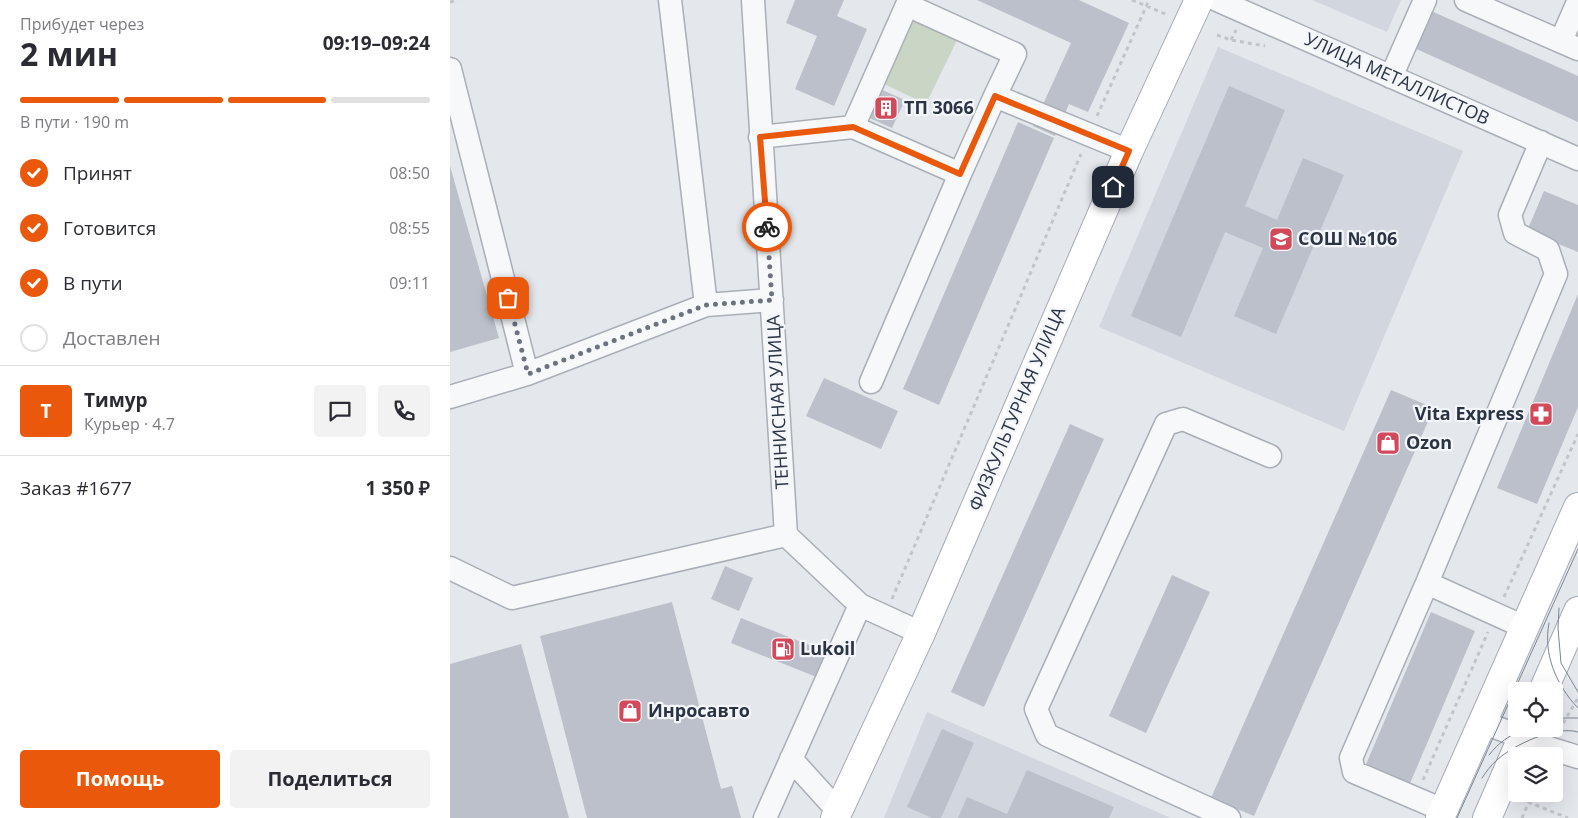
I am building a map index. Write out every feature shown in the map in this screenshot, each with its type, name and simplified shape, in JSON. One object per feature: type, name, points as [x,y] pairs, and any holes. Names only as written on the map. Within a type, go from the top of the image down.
[{"type":"main road","name":"ФИЗКУЛЬТУРНАЯ УЛИЦА","points":[[837,814],[920,633],[1129,151],[1199,0]]},
{"type":"main road","points":[[1441,814],[1578,507]]},
{"type":"main road","points":[[1547,682],[1577,615]]},
{"type":"main road","points":[[1487,818],[1523,737]]},
{"type":"street","points":[[670,0],[706,305]]},
{"type":"street","name":"ТЕННИСНАЯ УЛИЦА","points":[[752,0],[786,535]]},
{"type":"street","name":"УЛИЦА МЕТАЛЛИСТОВ","points":[[1217,0],[1578,159]]},
{"type":"street","points":[[1391,77],[1425,0]]},
{"type":"street","points":[[1466,0],[1569,45],[1578,2]]},
{"type":"street","points":[[853,127],[907,5],[1015,54],[960,174],[870,382]]},
{"type":"street","points":[[450,68],[528,374]]},
{"type":"street","points":[[995,96],[1129,151]]},
{"type":"street","points":[[760,137],[853,127],[960,174]]},
{"type":"street","points":[[1441,814],[1354,772],[1351,758],[1427,583],[1556,274],[1548,250],[1515,233],[1510,216],[1541,142]]},
{"type":"street","points":[[450,397],[528,374],[706,305],[772,300]]},
{"type":"street","points":[[1229,818],[1047,735],[1036,709],[1166,424],[1182,419],[1270,456]]},
{"type":"street","points":[[450,568],[512,598],[786,535],[860,605],[920,633]]},
{"type":"street","points":[[1427,583],[1524,627]]},
{"type":"street","points":[[765,818],[860,605]]},
{"type":"street","points":[[1482,722],[1508,729]]},
{"type":"street","points":[[1529,737],[1547,747]]},
{"type":"street","points":[[1563,753],[1578,757]]},
{"type":"street","points":[[791,759],[837,814]]},
{"type":"path","points":[[450,2],[458,0]]},
{"type":"path","points":[[1132,0],[1170,16]]},
{"type":"path","points":[[884,617],[1089,135],[1149,0]]},
{"type":"path","points":[[1553,747],[1558,732],[1578,698]]},
{"type":"path","points":[[1522,818],[1528,802],[1568,818]]},
{"type":"shaded area","points":[[1312,0],[1401,0],[1387,32]]},
{"type":"shaded area","name":"СОШ №106","points":[[1218,47],[1463,151],[1344,431],[1099,327]]},
{"type":"shaded area","points":[[927,712],[1171,818],[884,818]]},
{"type":"green space","points":[[911,17],[957,40],[926,104],[880,82]]},
{"type":"building","points":[[795,0],[844,0],[837,16],[867,29],[834,106],[795,89],[817,36],[786,23]]},
{"type":"building","points":[[977,0],[1079,0],[1129,23],[1088,112],[1069,104],[1055,136],[1033,126],[1071,43]]},
{"type":"building","points":[[1429,10],[1578,76],[1578,122],[1412,47]]},
{"type":"building","points":[[1229,86],[1285,110],[1245,206],[1277,220],[1303,158],[1344,175],[1276,334],[1234,316],[1263,248],[1225,232],[1181,337],[1131,316]]},
{"type":"building","name":"ТП 3066","points":[[880,89],[905,100],[892,128],[867,117]]},
{"type":"building","points":[[1018,122],[1054,138],[939,405],[903,389]]},
{"type":"building","points":[[450,166],[499,338],[450,352]]},
{"type":"building","points":[[1544,191],[1578,205],[1578,252],[1527,231]]},
{"type":"building","points":[[1578,294],[1578,407],[1537,504],[1497,488]]},
{"type":"building","points":[[824,378],[898,411],[881,449],[806,416]]},
{"type":"building","points":[[1391,390],[1434,408],[1254,816],[1211,798]]},
{"type":"building","points":[[1070,424],[1104,439],[984,707],[951,692]]},
{"type":"building","points":[[725,566],[753,578],[739,611],[711,599]]},
{"type":"building","points":[[1172,575],[1210,592],[1146,733],[1109,716]]},
{"type":"building","name":"Инросавто","points":[[672,602],[721,789],[732,786],[741,818],[587,818],[540,636]]},
{"type":"building","points":[[1431,612],[1475,631],[1408,788],[1364,769]]},
{"type":"building","name":"Lukoil","points":[[741,618],[834,655],[824,680],[731,643]]},
{"type":"building","points":[[521,644],[569,818],[450,818],[450,664]]},
{"type":"building","points":[[942,729],[974,743],[941,818],[932,818],[907,807]]},
{"type":"building","points":[[1027,770],[1114,807],[1109,818],[958,818],[967,797],[1007,814]]},
{"type":"tram line","points":[[1457,818],[1578,549]]},
{"type":"tram line","points":[[1559,608],[1558,628],[1561,663],[1578,692]]},
{"type":"tram line","points":[[1549,623],[1548,646],[1553,668],[1563,689],[1578,708]]},
{"type":"tram line","points":[[1563,718],[1578,718]]},
{"type":"tram line","points":[[1482,778],[1497,760],[1513,748],[1535,738],[1558,731],[1578,732]]},
{"type":"tram line","points":[[1489,755],[1510,737]]},
{"type":"way so far","points":[[508,298],[528,374],[706,305],[772,300],[767,227]]},
{"type":"place","name":"ТП 3066","points":[[886,108]]},
{"type":"place","name":"СОШ №106","points":[[1281,239]]},
{"type":"place","name":"Vita Express","points":[[1541,414]]},
{"type":"place","name":"Ozon","points":[[1388,443]]},
{"type":"place","name":"Lukoil","points":[[783,649]]},
{"type":"place","name":"Инросавто","points":[[630,711]]},
{"type":"route","points":[[767,227],[760,137],[853,127],[960,174],[995,96],[1129,151],[1113,187]]}]
